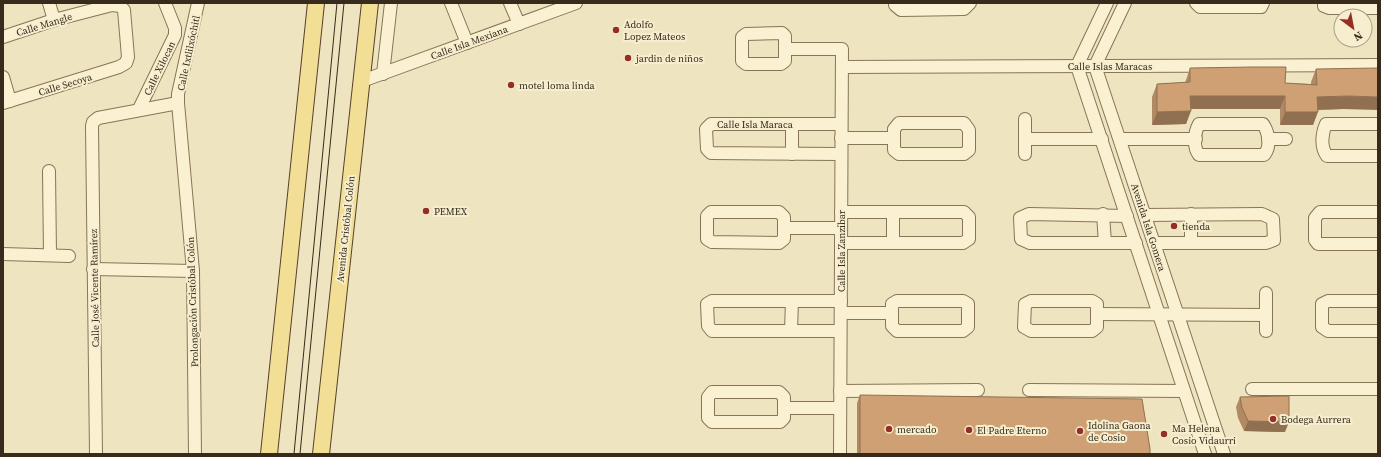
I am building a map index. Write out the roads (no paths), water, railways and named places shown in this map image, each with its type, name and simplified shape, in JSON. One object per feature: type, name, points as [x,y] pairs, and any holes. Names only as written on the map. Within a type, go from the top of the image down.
[{"type":"main road","points":[[269,454],[316,3]]},
{"type":"main road","name":"Avenida Cristóbal Colón","points":[[321,454],[370,3]]},
{"type":"street","points":[[49,3],[54,20]]},
{"type":"street","name":"Calle Xilocan","points":[[139,109],[175,35],[175,28],[165,3]]},
{"type":"street","name":"Calle Ixtlilxóchitl","points":[[178,102],[178,94],[198,3]]},
{"type":"street","points":[[382,74],[391,3]]},
{"type":"street","points":[[451,3],[467,43]]},
{"type":"street","points":[[510,3],[519,24]]},
{"type":"street","name":"Calle Isla Mexiana","points":[[362,81],[574,3]]},
{"type":"street","points":[[895,3],[895,5],[901,10],[964,9],[970,3]]},
{"type":"street","points":[[1077,66],[1107,3]]},
{"type":"street","points":[[1095,66],[1125,3]]},
{"type":"street","points":[[1196,3],[1200,7],[1261,7],[1263,3]]},
{"type":"street","points":[[1324,3],[1324,6],[1330,8],[1378,8]]},
{"type":"street","name":"Calle Mangle","points":[[3,37],[54,20],[112,5],[120,6],[124,10],[128,57],[126,63]]},
{"type":"street","name":"Calle Isla Zanzíbar","points":[[785,49],[842,49],[840,454]]},
{"type":"street","name":"Calle Secoya","points":[[7,102],[119,67],[126,63]]},
{"type":"street","name":"Calle Islas Maracas","points":[[842,67],[1378,65]]},
{"type":"street","name":"Avenida Isla Gomera","points":[[1077,66],[1205,454]]},
{"type":"street","name":"Avenida Isla Gomera","points":[[1095,66],[1224,454]]},
{"type":"street","points":[[3,77],[7,102]]},
{"type":"street","points":[[139,109],[178,102]]},
{"type":"street","name":"Prolongación Cristóbal Colón","points":[[178,102],[193,271],[195,454]]},
{"type":"street","name":"Calle José Vicente Ramírez","points":[[96,454],[93,269],[93,122],[98,118],[139,109]]},
{"type":"street","points":[[1025,119],[1025,154]]},
{"type":"street","points":[[964,123],[969,130],[969,150],[964,154],[899,154],[894,150],[894,138],[894,129],[899,124],[964,123]]},
{"type":"street","name":"Calle Isla Maraca","points":[[841,154],[711,153],[707,149],[706,129],[711,124],[842,124]]},
{"type":"street","points":[[792,124],[792,154]]},
{"type":"street","points":[[1199,124],[1263,124],[1267,130],[1268,150],[1264,155],[1199,155],[1196,150],[1196,139],[1196,130],[1199,124]]},
{"type":"street","points":[[1378,124],[1326,124],[1317,139],[1327,156],[1378,156]]},
{"type":"street","points":[[841,138],[894,138]]},
{"type":"street","points":[[1025,138],[1102,139]]},
{"type":"street","points":[[1120,139],[1196,139]]},
{"type":"street","points":[[1268,139],[1286,139]]},
{"type":"street","points":[[49,171],[50,256]]},
{"type":"street","points":[[711,212],[779,212],[784,217],[784,228],[784,239],[779,243],[712,242],[707,239],[707,216],[711,212]]},
{"type":"street","points":[[841,212],[964,212],[969,217],[969,239],[964,243],[841,243]]},
{"type":"street","points":[[1378,212],[1320,212],[1315,218],[1315,240],[1318,244],[1378,244]]},
{"type":"street","points":[[893,213],[893,243]]},
{"type":"street","points":[[1127,216],[1103,214],[1029,214],[1020,218],[1021,239],[1030,243],[1136,243]]},
{"type":"street","points":[[1103,214],[1106,243]]},
{"type":"street","points":[[1191,214],[1191,243]]},
{"type":"street","points":[[1145,215],[1262,214],[1273,220],[1274,240],[1266,243],[1154,243]]},
{"type":"street","points":[[784,228],[841,228]]},
{"type":"street","points":[[3,254],[69,256]]},
{"type":"street","points":[[93,269],[193,271]]},
{"type":"street","points":[[1266,293],[1266,331]]},
{"type":"street","points":[[840,331],[712,331],[708,326],[708,304],[712,301],[841,301]]},
{"type":"street","points":[[791,331],[792,301]]},
{"type":"street","points":[[897,301],[964,301],[968,304],[968,327],[963,331],[897,331],[892,326],[892,314],[892,304],[897,301]]},
{"type":"street","points":[[1030,301],[1092,301],[1097,304],[1097,314],[1097,327],[1092,331],[1031,331],[1024,327],[1025,304],[1030,301]]},
{"type":"street","points":[[1378,301],[1328,301],[1322,304],[1322,327],[1328,331],[1378,331]]},
{"type":"street","points":[[840,313],[892,314]]},
{"type":"street","points":[[1097,314],[1266,315]]},
{"type":"street","points":[[1252,389],[1378,389]]},
{"type":"street","points":[[840,391],[978,390]]},
{"type":"street","points":[[1029,390],[1184,391]]},
{"type":"street","points":[[712,392],[779,392],[784,397],[784,408],[784,418],[780,422],[712,422],[708,418],[708,397],[712,392]]},
{"type":"street","points":[[784,408],[840,408]]},
{"type":"tram line","points":[[294,454],[337,3]]},
{"type":"tram line","points":[[300,454],[344,3]]},
{"type":"place","name":"Adolfo Lopez Mateos","points":[[616,30]]},
{"type":"place","name":"jardin de niños","points":[[628,58]]},
{"type":"place","name":"motel loma linda","points":[[511,85]]},
{"type":"place","name":"PEMEX","points":[[426,211]]},
{"type":"place","name":"tienda","points":[[1174,226]]},
{"type":"place","name":"Bodega Aurrera","points":[[1273,419]]},
{"type":"place","name":"mercado","points":[[889,429]]},
{"type":"place","name":"El Padre Eterno","points":[[969,430]]},
{"type":"place","name":"Idolina Gaona de Cosio","points":[[1080,431]]},
{"type":"place","name":"Ma Helena Cosio Vidaurri","points":[[1164,434]]}]
